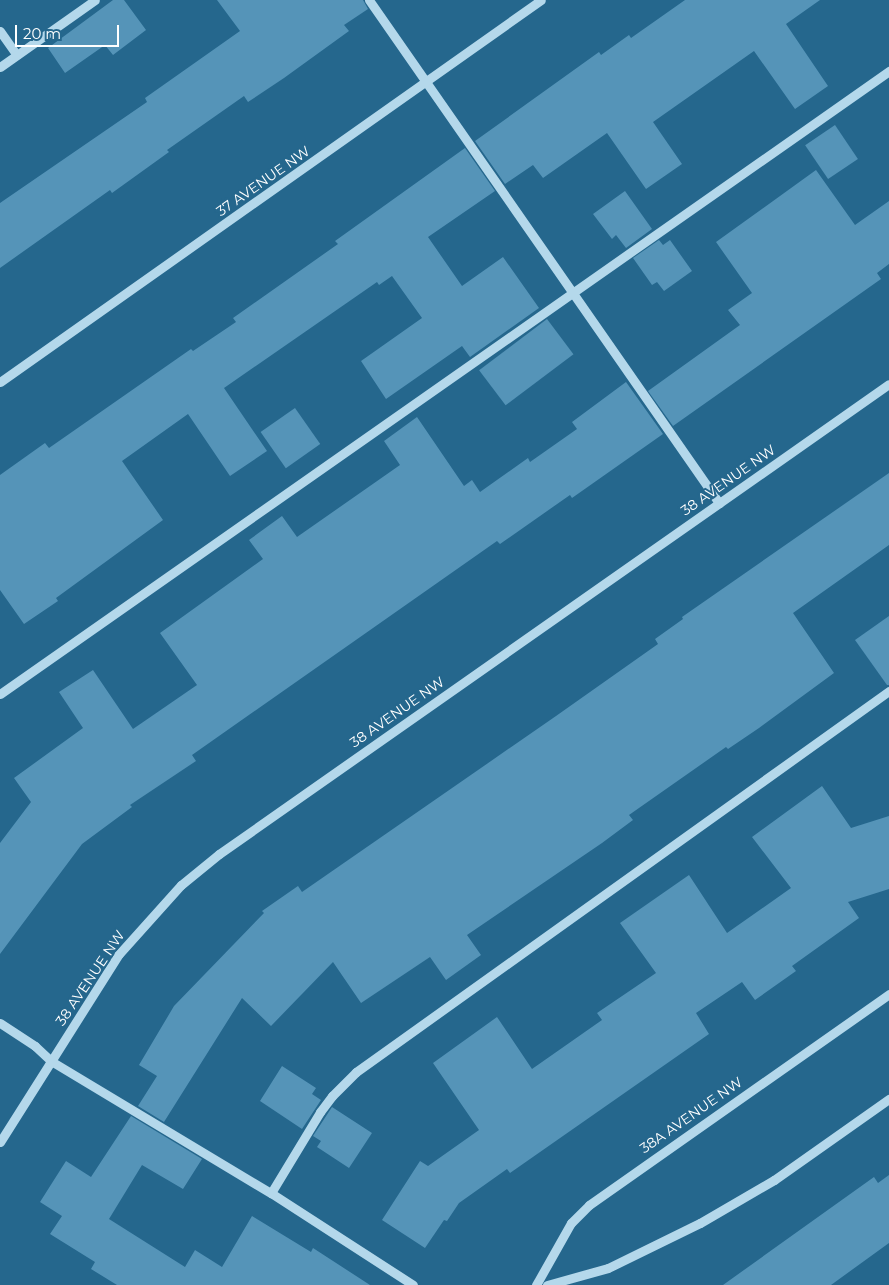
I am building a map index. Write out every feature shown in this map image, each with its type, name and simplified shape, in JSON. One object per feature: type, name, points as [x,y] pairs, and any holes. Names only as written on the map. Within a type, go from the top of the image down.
[{"type":"street","points":[[0,66],[96,0]]},
{"type":"street","points":[[369,0],[719,503]]},
{"type":"street","name":"37 AVENUE NW","points":[[0,382],[541,0]]},
{"type":"street","points":[[0,31],[17,55]]},
{"type":"street","points":[[0,694],[889,71]]},
{"type":"street","name":"38 AVENUE NW","points":[[0,1142],[119,954],[181,885],[219,854],[889,384]]},
{"type":"street","points":[[271,1193],[320,1112],[332,1096],[356,1072],[889,691]]},
{"type":"street","name":"38A AVENUE NW","points":[[536,1285],[571,1223],[589,1205],[889,994]]},
{"type":"street","points":[[0,1023],[35,1046],[51,1061],[271,1193],[413,1285]]},
{"type":"street","points":[[546,1285],[608,1268],[700,1223],[774,1180],[889,1099]]},
{"type":"building","points":[[113,0],[124,0],[146,30],[113,55],[105,45],[65,73],[48,48]]},
{"type":"building","points":[[217,0],[363,0],[368,9],[344,25],[349,31],[284,78],[248,102],[244,96],[167,150],[169,152],[112,193],[110,190],[0,268],[0,203],[147,102],[145,98],[240,31]]},
{"type":"building","points":[[685,0],[820,0],[786,24],[828,86],[795,109],[754,51],[653,122],[682,164],[646,189],[607,133],[543,178],[533,165],[505,184],[475,141],[599,52],[601,55],[629,35],[631,38]]},
{"type":"building","points":[[835,125],[858,159],[828,179],[805,145]]},
{"type":"building","points":[[465,148],[495,191],[428,237],[462,286],[503,257],[539,308],[470,357],[462,346],[386,399],[361,361],[422,318],[392,276],[379,285],[377,282],[224,388],[267,451],[230,476],[188,414],[122,461],[163,520],[56,598],[58,601],[24,624],[0,590],[0,475],[45,443],[49,448],[191,349],[193,351],[236,322],[233,318],[338,244],[335,241]]},
{"type":"building","points":[[816,170],[855,225],[889,201],[889,264],[877,273],[881,279],[673,426],[648,391],[740,325],[728,310],[752,293],[716,242]]},
{"type":"building","points":[[625,191],[652,229],[626,248],[616,235],[612,239],[593,214]]},
{"type":"building","points":[[659,240],[663,245],[670,240],[692,271],[664,291],[657,282],[652,285],[633,258]]},
{"type":"building","points":[[547,319],[573,354],[506,405],[479,370]]},
{"type":"building","points":[[626,382],[663,434],[572,498],[570,495],[500,544],[497,541],[192,755],[196,761],[130,805],[132,807],[82,844],[0,954],[0,843],[31,802],[14,778],[83,728],[59,692],[93,670],[133,729],[197,685],[160,633],[263,559],[249,540],[282,516],[297,537],[400,465],[384,441],[417,417],[464,486],[472,480],[480,492],[528,458],[530,462],[577,429],[572,422]]},
{"type":"building","points":[[295,408],[320,444],[286,468],[261,432]]},
{"type":"building","points":[[889,473],[889,545],[793,613],[834,673],[759,728],[728,749],[726,747],[629,815],[633,820],[602,843],[467,935],[481,955],[446,980],[430,957],[361,1003],[333,962],[271,1026],[242,998],[164,1122],[138,1106],[157,1076],[139,1065],[174,1006],[264,913],[262,911],[298,886],[302,892],[556,716],[658,644],[655,639],[683,619],[682,617]]},
{"type":"building","points":[[889,616],[889,685],[887,685],[855,640]]},
{"type":"building","points":[[822,786],[851,828],[889,816],[889,889],[848,902],[859,918],[792,966],[796,971],[755,1000],[742,982],[696,1013],[709,1034],[510,1173],[507,1169],[459,1203],[447,1221],[444,1220],[425,1248],[382,1220],[420,1161],[428,1166],[479,1130],[433,1063],[497,1017],[532,1069],[602,1020],[597,1013],[656,973],[620,923],[689,875],[727,933],[791,888],[752,837]]},
{"type":"building","points":[[282,1066],[316,1088],[312,1094],[321,1100],[302,1129],[260,1101]]},
{"type":"building","points":[[332,1107],[372,1133],[349,1168],[317,1147],[321,1141],[313,1136]]},
{"type":"building","points":[[131,1116],[202,1159],[183,1189],[142,1165],[109,1219],[185,1267],[195,1250],[222,1267],[252,1216],[311,1252],[313,1248],[370,1285],[117,1285],[91,1269],[95,1262],[50,1234],[62,1216],[40,1202],[66,1161],[91,1177]]},
{"type":"building","points":[[889,1175],[889,1243],[831,1285],[723,1285],[874,1177],[878,1183]]}]
